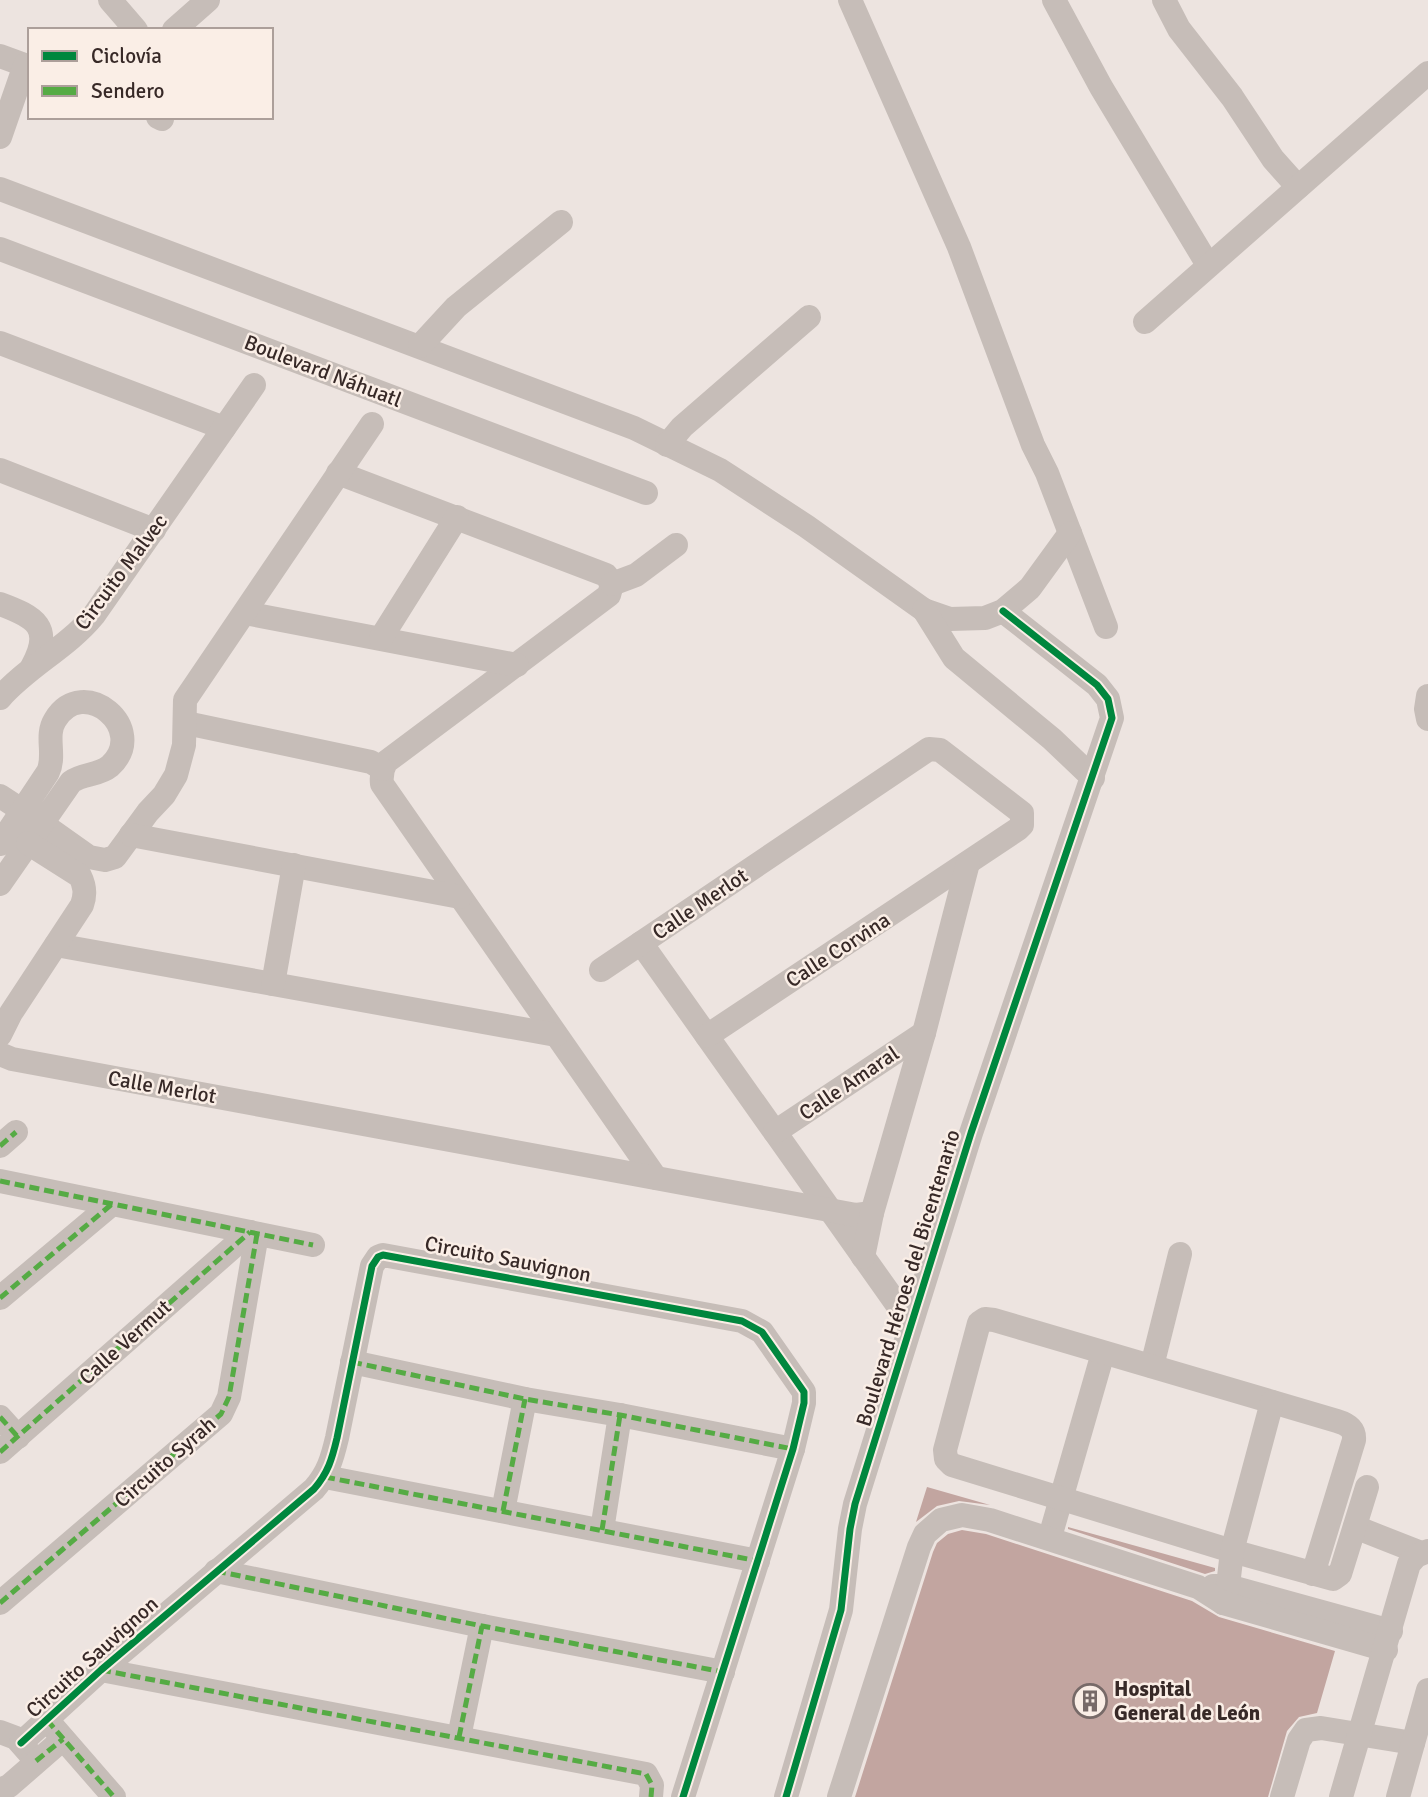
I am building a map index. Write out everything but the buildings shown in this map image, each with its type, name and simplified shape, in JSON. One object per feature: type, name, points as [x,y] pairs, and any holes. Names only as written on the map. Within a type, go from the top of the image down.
[{"type":"street","points":[[110,0],[134,28]]},
{"type":"street","points":[[176,28],[208,0]]},
{"type":"street","points":[[850,0],[959,247],[1033,445],[1106,627]]},
{"type":"street","points":[[1054,0],[1101,87],[1209,265]]},
{"type":"street","points":[[1164,0],[1178,29],[1232,97],[1273,159],[1298,187]]},
{"type":"street","points":[[0,137],[12,64]]},
{"type":"street","points":[[1145,322],[1428,73]]},
{"type":"street","points":[[0,189],[634,428],[720,470],[924,610],[950,619],[985,618],[1003,611],[1030,587],[1070,533]]},
{"type":"street","points":[[420,346],[456,307],[561,222]]},
{"type":"street","name":"Boulevard Náhuatl","points":[[0,248],[646,493]]},
{"type":"street","points":[[667,445],[682,427],[809,317]]},
{"type":"street","points":[[0,343],[224,428]]},
{"type":"street","name":"Circuito Malvec","points":[[0,698],[32,667],[80,632],[111,593],[254,385]]},
{"type":"street","points":[[17,829],[89,857],[105,860],[115,857],[164,795],[176,775],[184,746],[185,700],[372,424]]},
{"type":"street","points":[[0,470],[154,530]]},
{"type":"street","points":[[338,473],[606,575],[612,584],[609,595],[386,762],[382,769],[382,784],[656,1178]]},
{"type":"street","points":[[381,638],[457,517]]},
{"type":"street","points":[[612,584],[636,575],[676,545]]},
{"type":"street","points":[[0,604],[30,616],[37,623],[39,654],[32,667]]},
{"type":"street","points":[[924,610],[954,658],[1052,739],[1093,778]]},
{"type":"street","name":"Boulevard Héroes del Bicentenario","points":[[786,1797],[841,1610],[855,1504],[967,1147],[1111,718],[1108,699],[1097,685],[1003,611]]},
{"type":"street","points":[[245,613],[517,664]]},
{"type":"street","points":[[1428,696],[1428,719]]},
{"type":"street","points":[[0,884],[17,829],[52,763],[51,728],[55,719],[68,706],[77,703],[96,704],[105,708],[118,722],[121,731],[120,750],[116,759],[102,772],[79,776],[17,829]]},
{"type":"street","points":[[186,723],[371,762],[382,769]]},
{"type":"street","name":"Calle Merlot","points":[[895,1303],[641,943],[929,748],[940,750],[1018,808],[1023,819]]},
{"type":"street","points":[[0,796],[17,829],[80,876],[85,890],[82,905],[11,1013],[0,1035]]},
{"type":"street","name":"Calle Corvina","points":[[707,1036],[1018,829],[1023,819]]},
{"type":"street","points":[[131,835],[460,897]]},
{"type":"street","points":[[863,1257],[872,1213],[924,1033],[968,863]]},
{"type":"street","points":[[273,984],[294,865]]},
{"type":"street","points":[[601,970],[641,943]]},
{"type":"street","points":[[56,945],[556,1034]]},
{"type":"street","name":"Calle Amaral","points":[[775,1132],[924,1033]]},
{"type":"street","name":"Calle Merlot","points":[[0,1054],[26,1062],[830,1210]]},
{"type":"street","points":[[612,1170],[622,1165],[635,1147]]},
{"type":"street","points":[[779,1201],[794,1193],[805,1176]]},
{"type":"street","points":[[0,1181],[313,1245]]},
{"type":"street","points":[[0,1298],[111,1204]]},
{"type":"street","points":[[830,1210],[856,1215],[872,1213]]},
{"type":"street","name":"Calle Vermut","points":[[9,1445],[253,1233]]},
{"type":"street","name":"Circuito Syrah","points":[[0,1603],[221,1414],[229,1397],[253,1233]]},
{"type":"street","points":[[1152,1366],[1180,1254]]},
{"type":"street","name":"Circuito Sauvignon","points":[[0,1790],[9,1786],[19,1745],[55,1729],[101,1670],[314,1489],[325,1476],[331,1462],[372,1266],[378,1256],[383,1255],[742,1321],[762,1332],[804,1392],[793,1449],[683,1797]]},
{"type":"street","points":[[1313,1574],[1354,1434],[1344,1423],[994,1320],[985,1319],[979,1323],[944,1455],[952,1465],[1232,1551],[1313,1574],[1333,1579],[1339,1576],[1367,1487]]},
{"type":"street","points":[[1050,1537],[1103,1353]]},
{"type":"street","points":[[352,1362],[525,1399],[793,1449]]},
{"type":"street","points":[[503,1511],[525,1399]]},
{"type":"street","points":[[1226,1594],[1232,1551],[1272,1402]]},
{"type":"street","points":[[602,1530],[621,1415]]},
{"type":"street","points":[[0,1418],[9,1445]]},
{"type":"street","points":[[325,1476],[758,1561]]},
{"type":"street","points":[[839,1797],[925,1534],[941,1520],[962,1516],[990,1520],[1050,1537],[1198,1587],[1389,1640]]},
{"type":"street","points":[[1354,1527],[1424,1552]]},
{"type":"street","points":[[1341,1797],[1409,1564],[1424,1552]]},
{"type":"street","points":[[216,1571],[723,1672]]},
{"type":"street","points":[[459,1737],[482,1626]]},
{"type":"street","points":[[101,1670],[646,1774],[652,1785],[651,1797]]},
{"type":"street","points":[[1398,1797],[1428,1690]]},
{"type":"street","points":[[1282,1797],[1299,1740],[1306,1730],[1321,1728],[1413,1743]]},
{"type":"street","name":"Circuito Sauvignon","points":[[55,1729],[114,1797]]},
{"type":"marked path","points":[[0,1146],[16,1132]]},
{"type":"marked path","points":[[0,1181],[313,1245]]},
{"type":"marked path","points":[[0,1298],[112,1204]]},
{"type":"marked path","points":[[0,1452],[250,1232]]},
{"type":"marked path","points":[[0,1603],[221,1414],[229,1397],[257,1234]]},
{"type":"marked path","points":[[352,1362],[525,1399],[793,1449]]},
{"type":"marked path","points":[[503,1511],[525,1399]]},
{"type":"marked path","points":[[602,1530],[620,1415]]},
{"type":"marked path","points":[[0,1417],[18,1437]]},
{"type":"marked path","points":[[325,1477],[758,1561]]},
{"type":"marked path","points":[[216,1571],[723,1672]]},
{"type":"marked path","points":[[459,1737],[482,1626]]},
{"type":"marked path","points":[[101,1670],[646,1774],[652,1785],[651,1797]]},
{"type":"marked path","points":[[47,1720],[114,1797]]},
{"type":"marked path","points":[[36,1761],[63,1739]]},
{"type":"cycle path","points":[[786,1797],[841,1610],[855,1504],[971,1133],[1112,718],[1108,699],[1097,685],[1003,611]]},
{"type":"cycle path","points":[[21,1743],[101,1670],[319,1483],[335,1446],[372,1266],[378,1257],[383,1255],[742,1321],[762,1332],[804,1392],[793,1449],[683,1797]]},
{"type":"place","name":"Hospital General de León","points":[[1090,1701]]}]
